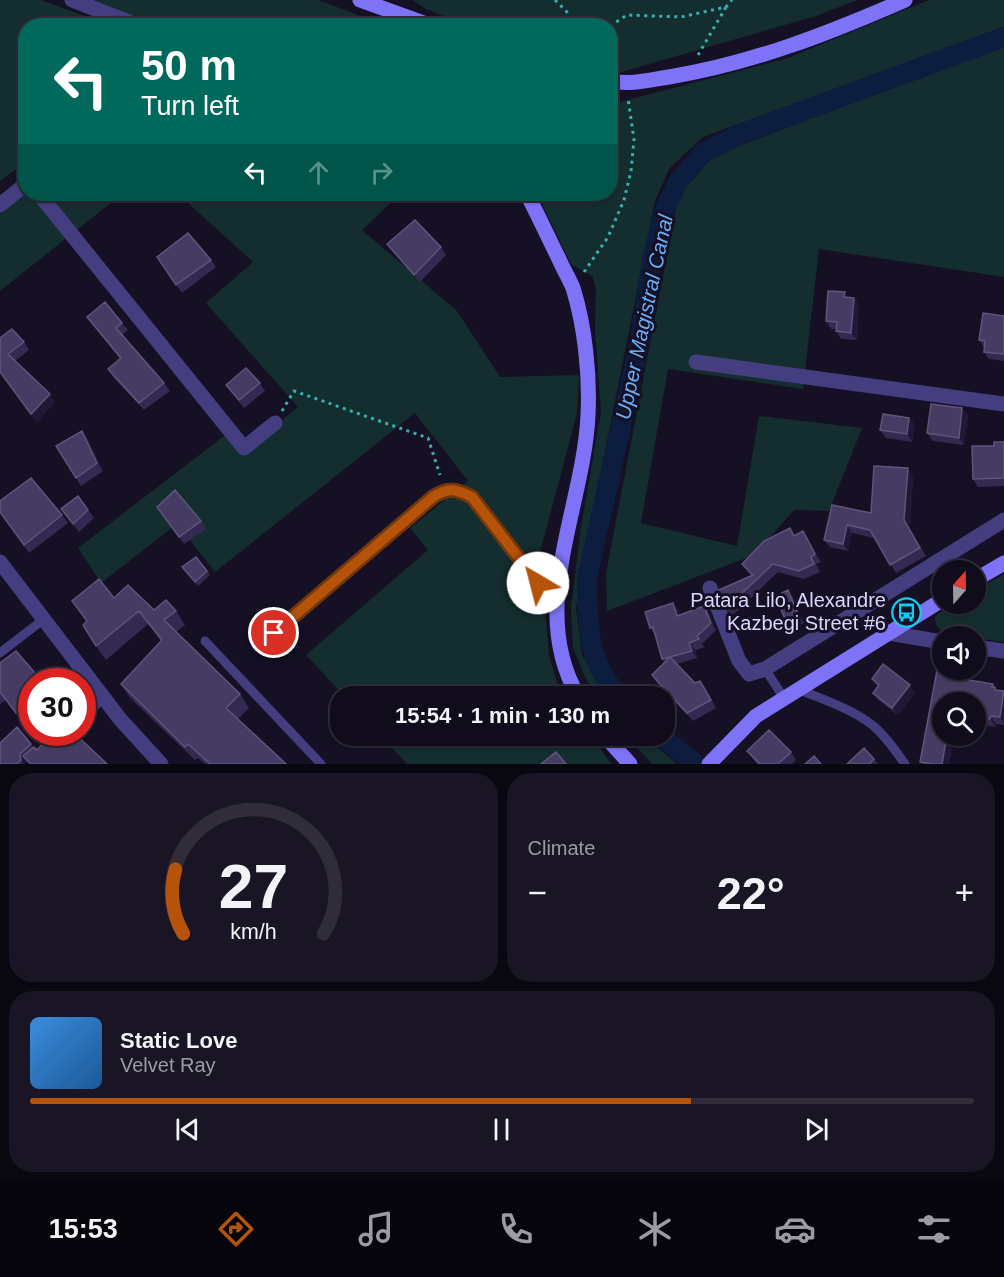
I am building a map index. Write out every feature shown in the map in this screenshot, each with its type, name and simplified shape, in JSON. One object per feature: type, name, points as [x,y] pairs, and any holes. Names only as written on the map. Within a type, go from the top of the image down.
[{"type":"street","points":[[72,0],[119,18]]},
{"type":"street","points":[[360,0],[405,18]]},
{"type":"street","points":[[618,88],[626,84],[686,74],[766,55],[848,25],[905,0]]},
{"type":"street","points":[[618,82],[626,84]]},
{"type":"street","points":[[0,204],[18,190]]},
{"type":"street","points":[[45,201],[244,447],[275,423]]},
{"type":"street","points":[[530,201],[572,288],[584,341],[588,413],[585,450],[559,571],[557,610],[560,648],[573,686]]},
{"type":"street","points":[[696,362],[1004,404]]},
{"type":"street","points":[[274,633],[444,490],[457,490],[472,497],[538,583],[547,588],[558,588]]},
{"type":"street","points":[[711,588],[739,661],[749,674],[765,669],[1004,520]]},
{"type":"street","points":[[0,562],[120,719],[161,764]]},
{"type":"street","points":[[986,574],[1004,563]]},
{"type":"street","points":[[709,764],[756,716],[932,606]]},
{"type":"street","points":[[889,633],[932,640]]},
{"type":"street","points":[[986,649],[1004,651]]},
{"type":"street","points":[[614,746],[630,764]]},
{"type":"lane","points":[[0,653],[44,619]]},
{"type":"lane","points":[[205,641],[321,764]]},
{"type":"lane","points":[[765,669],[784,698]]},
{"type":"lane","points":[[798,689],[842,708],[871,724],[905,764]]},
{"type":"lane","points":[[96,705],[104,698]]},
{"type":"path","points":[[555,0],[568,13],[570,18]]},
{"type":"path","points":[[686,74],[732,0]]},
{"type":"path","points":[[618,21],[627,15],[681,17],[726,7]]},
{"type":"path","points":[[572,288],[608,237],[624,200],[631,171],[634,140],[626,84]]},
{"type":"path","points":[[275,423],[294,391],[428,438],[444,490]]},
{"type":"green space","points":[[0,0],[41,0],[90,18],[18,18],[18,167],[0,181]]},
{"type":"green space","points":[[85,0],[318,0],[366,18],[131,18]]},
{"type":"green space","points":[[412,0],[857,0],[816,16],[618,73],[618,18],[448,18],[426,9]]},
{"type":"green space","points":[[929,0],[1004,0],[1004,27],[703,137],[669,169],[655,201],[576,608],[582,655],[601,686],[591,686],[573,647],[571,607],[581,527],[601,412],[595,330],[596,290],[593,277],[571,264],[541,201],[618,201],[618,103],[788,58]]},
{"type":"green space","points":[[1004,45],[1004,277],[819,249],[803,389],[668,369],[641,523],[737,546],[759,416],[862,428],[829,511],[794,510],[754,555],[607,611],[606,573],[678,198],[703,165],[718,154]]},
{"type":"green space","points":[[18,199],[18,201],[113,201],[0,291],[0,213]]},
{"type":"green space","points":[[186,201],[393,201],[362,230],[457,311],[500,377],[579,375],[577,413],[540,553],[549,656],[558,686],[335,686],[306,655],[428,550],[410,528],[468,481],[415,413],[215,572],[177,524],[101,583],[78,548],[237,426],[249,447],[298,407],[206,303],[253,262]]},
{"type":"green space","points":[[1004,574],[1004,642],[986,640],[986,626],[938,626],[935,617],[939,614],[986,614],[986,585]]},
{"type":"green space","points":[[390,746],[599,746],[611,764],[407,764]]},
{"type":"green space","points":[[635,746],[656,746],[677,764],[652,764]]},
{"type":"building","points":[[415,220],[441,247],[414,275],[387,244]]},
{"type":"building","points":[[188,233],[211,260],[176,285],[157,257]]},
{"type":"building","points":[[828,291],[845,292],[844,297],[854,298],[851,333],[836,331],[837,322],[826,321]]},
{"type":"building","points":[[105,302],[122,323],[116,328],[164,383],[139,403],[108,369],[121,358],[87,317]]},
{"type":"building","points":[[983,313],[1004,316],[1004,354],[984,352],[985,341],[979,340]]},
{"type":"building","points":[[12,329],[24,342],[8,354],[50,394],[31,414],[0,372],[0,338]]},
{"type":"building","points":[[246,368],[260,383],[239,400],[226,385]]},
{"type":"building","points":[[931,404],[962,408],[959,438],[927,433]]},
{"type":"building","points":[[883,414],[909,418],[907,434],[880,430]]},
{"type":"building","points":[[82,431],[97,463],[76,478],[56,446]]},
{"type":"building","points":[[994,442],[1004,442],[1004,478],[973,479],[972,446],[994,446]]},
{"type":"building","points":[[874,466],[908,468],[904,520],[920,548],[890,565],[870,530],[847,525],[843,544],[824,540],[832,505],[871,513]]},
{"type":"building","points":[[31,478],[62,515],[24,545],[0,512],[0,501]]},
{"type":"building","points":[[175,490],[201,521],[179,537],[157,507]]},
{"type":"building","points":[[78,496],[88,510],[73,524],[61,509]]},
{"type":"building","points":[[790,528],[794,536],[803,531],[815,554],[811,557],[814,564],[799,571],[773,564],[726,608],[719,590],[753,575],[742,564],[764,541]]},
{"type":"building","points":[[196,557],[207,571],[195,582],[182,567]]},
{"type":"building","points":[[99,579],[114,598],[128,585],[154,610],[166,600],[176,611],[164,620],[240,694],[226,708],[286,764],[210,764],[188,744],[185,747],[121,684],[162,640],[139,611],[96,646],[83,625],[87,621],[72,601]]},
{"type":"building","points":[[788,590],[799,616],[786,621],[775,596]]},
{"type":"building","points":[[673,603],[677,616],[704,606],[711,623],[697,636],[699,639],[689,643],[692,651],[662,659],[653,627],[650,628],[645,612]]},
{"type":"building","points":[[16,651],[31,668],[18,668],[18,712],[16,713],[0,692],[0,663]]},
{"type":"building","points":[[670,657],[695,683],[700,681],[711,700],[687,713],[675,700],[675,686],[662,686],[652,675]]},
{"type":"building","points":[[883,664],[910,685],[892,708],[873,693],[879,685],[872,679]]},
{"type":"building","points":[[935,680],[969,680],[993,684],[992,687],[995,687],[995,690],[1004,691],[1000,717],[991,716],[990,719],[986,718],[986,692],[933,692]]},
{"type":"building","points":[[932,697],[932,746],[945,746],[942,764],[920,762]]},
{"type":"building","points":[[17,727],[18,746],[29,746],[20,754],[21,760],[17,764],[0,764],[0,743]]},
{"type":"building","points":[[769,730],[791,752],[778,764],[760,764],[747,751]]},
{"type":"building","points":[[41,746],[88,746],[107,764],[31,764],[23,756],[34,747],[37,750]]},
{"type":"building","points":[[864,748],[874,759],[869,764],[847,764]]},
{"type":"building","points":[[556,752],[566,764],[541,764]]},
{"type":"building","points":[[814,756],[821,764],[805,764]]},
{"type":"waterway","name":"Upper Magistral Canal","points":[[611,686],[600,669],[591,641],[587,578],[639,346],[652,261],[664,211],[678,182],[703,153],[743,133],[1004,37]]},
{"type":"waterway","name":"Upper Magistral Canal","points":[[673,746],[695,764]]},
{"type":"place","name":"Patara Lilo, Alexandre Kazbegi Street #6","points":[[907,612]]},
{"type":"route","points":[[274,633],[444,490],[457,490],[472,497],[538,583]]}]
